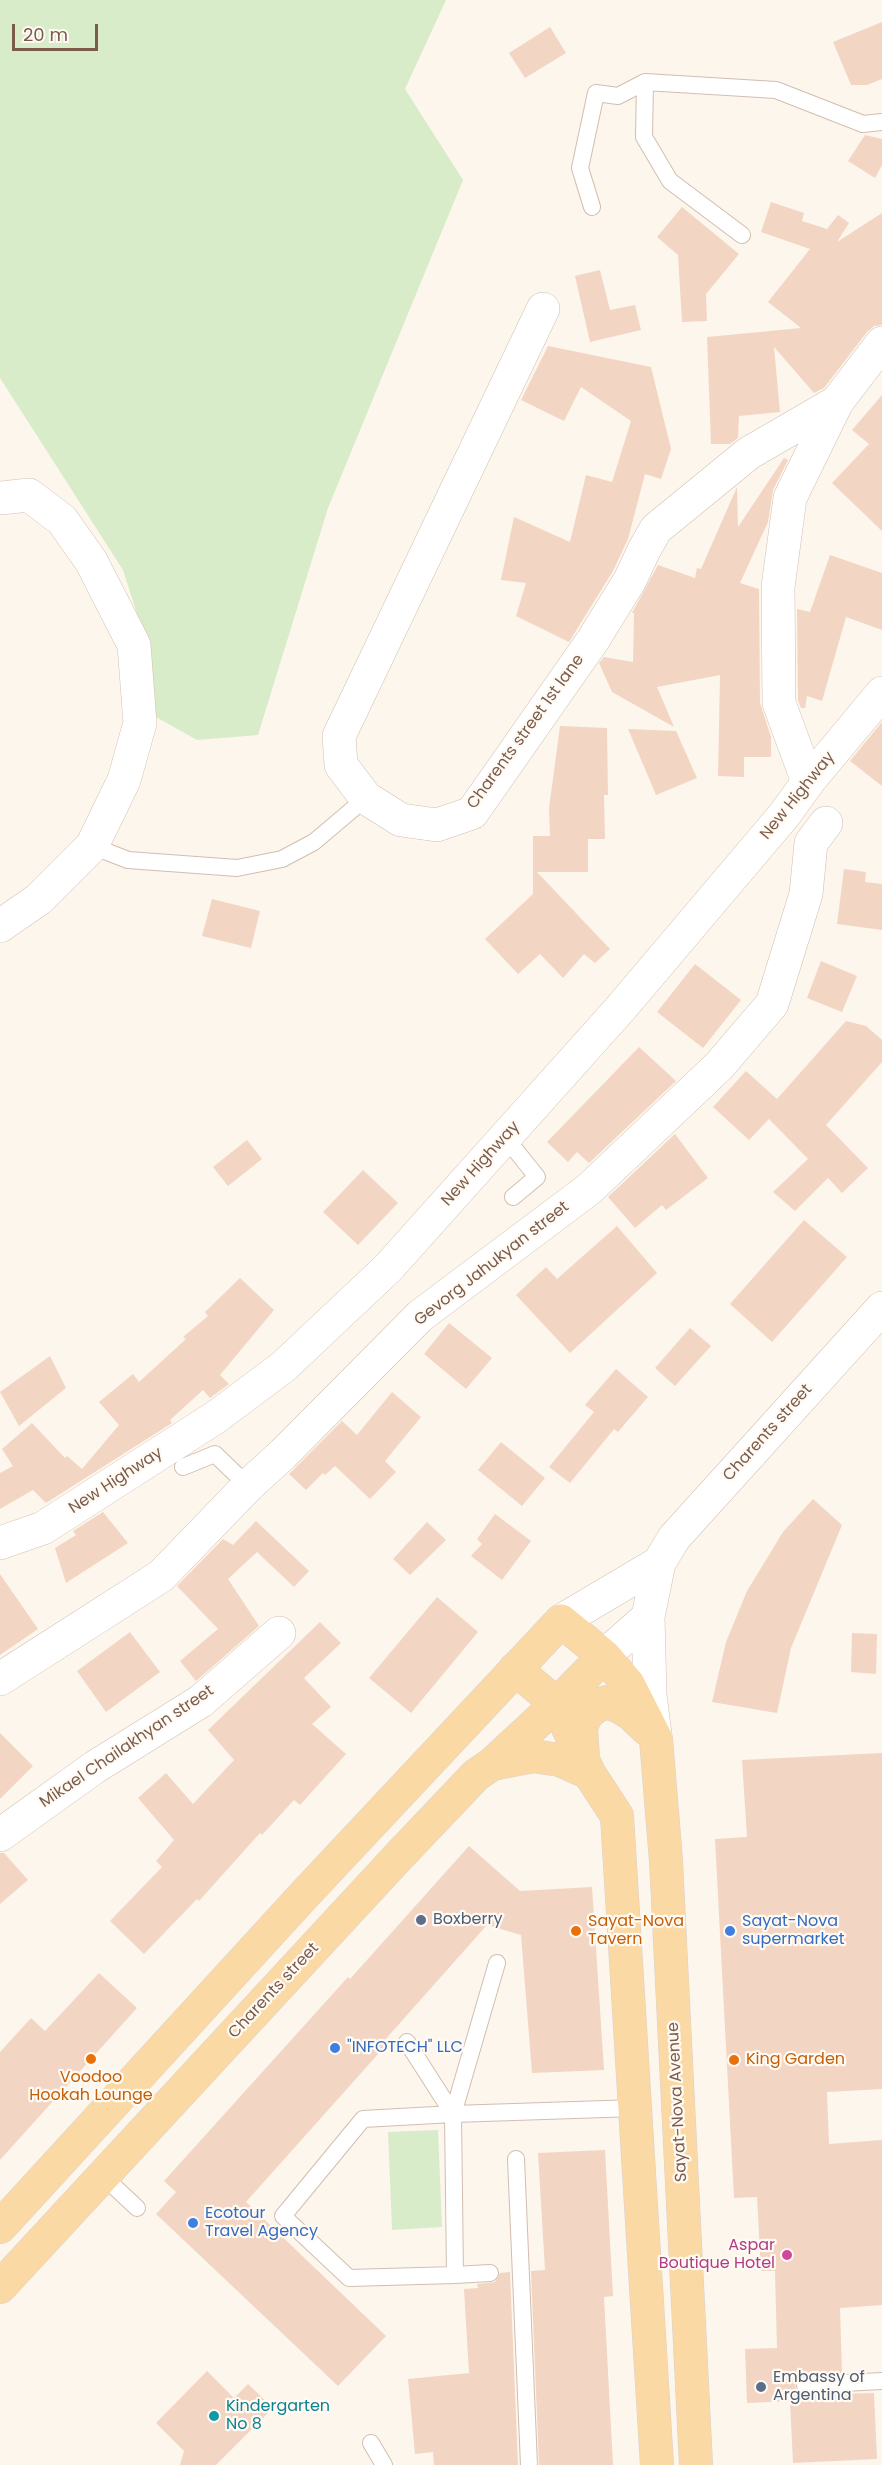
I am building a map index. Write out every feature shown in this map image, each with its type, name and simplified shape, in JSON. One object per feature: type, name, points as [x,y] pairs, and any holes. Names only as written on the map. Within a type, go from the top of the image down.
[{"type":"main road","name":"Sayat-Nova Avenue","points":[[561,1621],[604,1656],[628,1684],[656,1739],[666,1861],[696,2465]]},
{"type":"main road","name":"Charents street","points":[[0,2227],[305,1894],[561,1621]]},
{"type":"main road","name":"Charents street","points":[[0,2287],[476,1775],[492,1764],[557,1704],[604,1656]]},
{"type":"main road","points":[[515,1669],[557,1704],[586,1767],[617,1816],[657,2465]]},
{"type":"main road","points":[[586,1767],[581,1727],[586,1715],[595,1707],[606,1702],[631,1714],[656,1739]]},
{"type":"main road","points":[[492,1764],[533,1756],[586,1767]]},
{"type":"street","name":"Charents street 1st lane","points":[[543,309],[339,736],[341,765],[366,798],[401,820],[437,825],[472,813],[593,640],[630,580],[656,529],[749,453],[837,402],[882,343]]},
{"type":"street","points":[[808,782],[779,703],[778,586],[790,498],[837,402]]},
{"type":"street","points":[[0,498],[29,495],[62,520],[91,561],[134,645],[140,723],[124,780],[92,846],[39,899],[0,926]]},
{"type":"street","name":"New Highway","points":[[0,1543],[43,1528],[216,1417],[283,1367],[388,1268],[620,1009],[785,814],[808,782],[882,693]]},
{"type":"street","name":"Gevorg Jahukyan street","points":[[0,1679],[161,1576],[248,1486],[283,1454],[420,1316],[589,1189],[719,1066],[772,1005],[806,894],[812,843],[826,823]]},
{"type":"street","name":"Charents street","points":[[604,1656],[648,1617],[659,1563],[674,1538],[882,1308]]},
{"type":"street","name":"Charents street","points":[[561,1621],[659,1563]]},
{"type":"street","name":"Sayat-Nova Avenue","points":[[648,1617],[650,1695],[656,1739]]},
{"type":"street","name":"Mikael Chailakhyan street","points":[[0,1835],[95,1767],[201,1701],[279,1633]]},
{"type":"lane","points":[[592,207],[579,168],[596,93],[618,96],[645,82],[776,90],[863,124],[882,122]]},
{"type":"lane","points":[[645,82],[644,137],[670,180],[742,235]]},
{"type":"lane","points":[[92,846],[128,860],[237,868],[282,859],[314,842],[366,798]]},
{"type":"lane","points":[[505,1137],[537,1177],[513,1197]]},
{"type":"lane","points":[[183,1467],[215,1454],[248,1486]]},
{"type":"lane","points":[[455,2275],[453,2114],[496,1963]]},
{"type":"lane","points":[[407,2042],[453,2114]]},
{"type":"lane","points":[[490,2273],[349,2278],[283,2216],[363,2120],[453,2114],[636,2108]]},
{"type":"lane","points":[[516,2159],[530,2465]]},
{"type":"lane","points":[[103,2176],[137,2208]]},
{"type":"lane","points":[[805,2385],[882,2381]]},
{"type":"lane","points":[[371,2443],[384,2465]]},
{"type":"green space","points":[[0,0],[446,0],[405,89],[463,180],[328,508],[258,735],[197,740],[156,717],[146,642],[123,570],[0,378]]},
{"type":"green space","points":[[438,2130],[442,2227],[392,2230],[388,2132]]},
{"type":"building","points":[[882,22],[882,79],[867,85],[851,85],[833,42]]},
{"type":"building","points":[[550,27],[566,53],[525,78],[509,53]]},
{"type":"building","points":[[865,135],[882,139],[882,165],[875,178],[848,161]]},
{"type":"building","points":[[771,202],[804,213],[802,221],[827,229],[838,215],[849,223],[837,242],[882,213],[882,325],[874,326],[867,332],[824,388],[814,393],[774,347],[780,412],[739,416],[738,438],[730,444],[711,444],[707,337],[801,328],[768,302],[810,249],[761,232]]},
{"type":"building","points":[[682,207],[739,254],[706,294],[707,321],[682,322],[678,255],[657,237]]},
{"type":"building","points":[[600,270],[610,310],[635,305],[641,330],[590,342],[575,276]]},
{"type":"building","points":[[548,346],[651,367],[671,449],[661,479],[645,474],[628,539],[613,571],[569,642],[516,616],[526,583],[501,580],[514,517],[570,542],[586,475],[612,482],[631,421],[581,387],[564,421],[521,400]]},
{"type":"building","points":[[882,395],[882,531],[832,483],[869,444],[852,430]]},
{"type":"building","points":[[784,458],[788,460],[773,490],[768,522],[740,583],[759,589],[760,703],[771,737],[771,757],[744,757],[744,777],[718,776],[720,675],[657,687],[674,727],[612,692],[599,663],[604,657],[633,662],[634,613],[632,613],[658,565],[695,578],[697,568],[701,569],[737,487],[738,527]]},
{"type":"building","points":[[830,555],[882,573],[882,630],[846,617],[822,701],[807,696],[805,708],[801,708],[798,700],[797,609],[810,612]]},
{"type":"building","points":[[882,722],[882,786],[850,761]]},
{"type":"building","points":[[560,726],[607,728],[608,795],[604,795],[605,839],[588,839],[588,872],[537,872],[610,949],[595,963],[584,954],[563,978],[540,954],[518,974],[485,939],[533,894],[533,836],[550,836],[549,808]]},
{"type":"building","points":[[628,729],[676,731],[697,778],[656,795]]},
{"type":"building","points":[[844,869],[866,872],[865,882],[882,884],[882,930],[837,924]]},
{"type":"building","points":[[212,899],[260,911],[251,948],[202,936]]},
{"type":"building","points":[[821,961],[857,976],[842,1012],[807,998]]},
{"type":"building","points":[[695,964],[741,1000],[703,1048],[657,1012]]},
{"type":"building","points":[[846,1021],[866,1026],[882,1040],[882,1062],[826,1125],[868,1168],[842,1193],[828,1178],[795,1211],[773,1192],[808,1159],[769,1119],[749,1140],[713,1107],[746,1071],[777,1099]]},
{"type":"building","points":[[639,1047],[676,1081],[589,1163],[577,1152],[568,1162],[547,1142]]},
{"type":"building","points":[[675,1134],[708,1178],[666,1210],[662,1205],[635,1228],[608,1197]]},
{"type":"building","points":[[247,1140],[262,1159],[228,1186],[213,1167]]},
{"type":"building","points":[[363,1170],[398,1203],[358,1245],[323,1212]]},
{"type":"building","points":[[804,1220],[847,1257],[772,1342],[730,1304]]},
{"type":"building","points":[[617,1226],[657,1273],[570,1353],[516,1295],[546,1267],[557,1279]]},
{"type":"building","points":[[240,1278],[274,1310],[220,1375],[229,1384],[210,1398],[203,1390],[170,1420],[172,1423],[46,1503],[33,1490],[0,1509],[0,1473],[13,1466],[2,1449],[32,1423],[65,1458],[67,1456],[82,1469],[119,1425],[99,1402],[133,1374],[139,1382],[186,1339],[183,1337],[208,1316],[205,1312]]},
{"type":"building","points":[[449,1323],[492,1358],[466,1389],[424,1354]]},
{"type":"building","points":[[690,1328],[711,1346],[675,1386],[655,1368]]},
{"type":"building","points":[[50,1356],[66,1388],[19,1426],[0,1392]]},
{"type":"building","points":[[616,1369],[648,1397],[618,1432],[614,1429],[570,1483],[549,1467],[594,1412],[585,1405]]},
{"type":"building","points":[[392,1392],[421,1417],[385,1461],[396,1472],[370,1499],[335,1466],[325,1475],[323,1473],[306,1490],[289,1474],[342,1421],[357,1435]]},
{"type":"building","points":[[501,1442],[545,1478],[522,1506],[478,1470]]},
{"type":"building","points":[[813,1499],[842,1525],[791,1648],[777,1713],[712,1702],[726,1642],[747,1591],[783,1532]]},
{"type":"building","points":[[103,1512],[128,1543],[66,1583],[55,1548],[76,1535],[73,1531]]},
{"type":"building","points":[[495,1514],[531,1541],[502,1580],[471,1556],[482,1544],[477,1539]]},
{"type":"building","points":[[256,1521],[309,1571],[294,1587],[257,1552],[228,1579],[259,1626],[196,1681],[180,1661],[218,1629],[177,1586],[223,1539],[233,1545]]},
{"type":"building","points":[[427,1522],[446,1540],[410,1575],[393,1559]]},
{"type":"building","points":[[0,1574],[38,1629],[0,1655]]},
{"type":"building","points":[[437,1597],[478,1632],[411,1713],[369,1678]]},
{"type":"building","points":[[320,1622],[341,1643],[304,1678],[331,1707],[312,1724],[346,1754],[300,1805],[294,1800],[262,1835],[260,1833],[199,1901],[197,1899],[144,1954],[110,1921],[162,1867],[156,1861],[174,1840],[138,1798],[166,1773],[193,1804],[234,1760],[208,1730]]},
{"type":"building","points":[[130,1632],[160,1672],[106,1712],[77,1671]]},
{"type":"building","points":[[852,1633],[877,1634],[876,1674],[851,1672]]},
{"type":"building","points":[[0,1733],[33,1766],[0,1799]]},
{"type":"building","points":[[882,1753],[882,2089],[827,2092],[829,2144],[882,2140],[882,2305],[840,2308],[842,2373],[804,2375],[799,2377],[795,2385],[797,2391],[805,2395],[874,2393],[877,2459],[793,2463],[790,2401],[747,2403],[745,2349],[777,2348],[775,2271],[761,2271],[757,2197],[734,2198],[715,1839],[747,1837],[742,1760]]},
{"type":"building","points":[[469,1846],[520,1891],[592,1887],[604,2070],[532,2073],[521,1935],[487,1925],[384,2041],[387,2044],[246,2202],[386,2336],[338,2386],[156,2214],[176,2192],[164,2181]]},
{"type":"building","points":[[0,1853],[4,1853],[28,1880],[0,1904]]},
{"type":"building","points":[[99,1973],[137,2008],[0,2160],[0,2052],[31,2018],[45,2031]]},
{"type":"building","points":[[605,2150],[613,2296],[604,2297],[613,2465],[539,2465],[531,2271],[545,2270],[538,2153]]},
{"type":"building","points":[[510,2272],[518,2465],[434,2465],[433,2452],[415,2454],[408,2379],[469,2373],[464,2289],[478,2288],[477,2284],[495,2282],[500,2273]]},
{"type":"building","name":"Kindergarten No 8","points":[[207,2371],[234,2398],[248,2384],[273,2408],[216,2465],[180,2465],[184,2451],[156,2423]]},
{"type":"place","name":"Boxberry","points":[[421,1920]]},
{"type":"place","name":"Sayat-Nova Tavern","points":[[576,1931]]},
{"type":"place","name":"Sayat-Nova supermarket","points":[[730,1931]]},
{"type":"place","name":"\"INFOTECH\" LLC","points":[[335,2048]]},
{"type":"place","name":"Voodoo Hookah Lounge","points":[[91,2059]]},
{"type":"place","name":"King Garden","points":[[734,2060]]},
{"type":"place","name":"Ecotour Travel Agency","points":[[193,2223]]},
{"type":"place","name":"Aspar Boutique Hotel","points":[[787,2255]]},
{"type":"place","name":"Embassy of Argentina","points":[[761,2387]]},
{"type":"place","name":"Kindergarten No 8","points":[[214,2416]]}]
